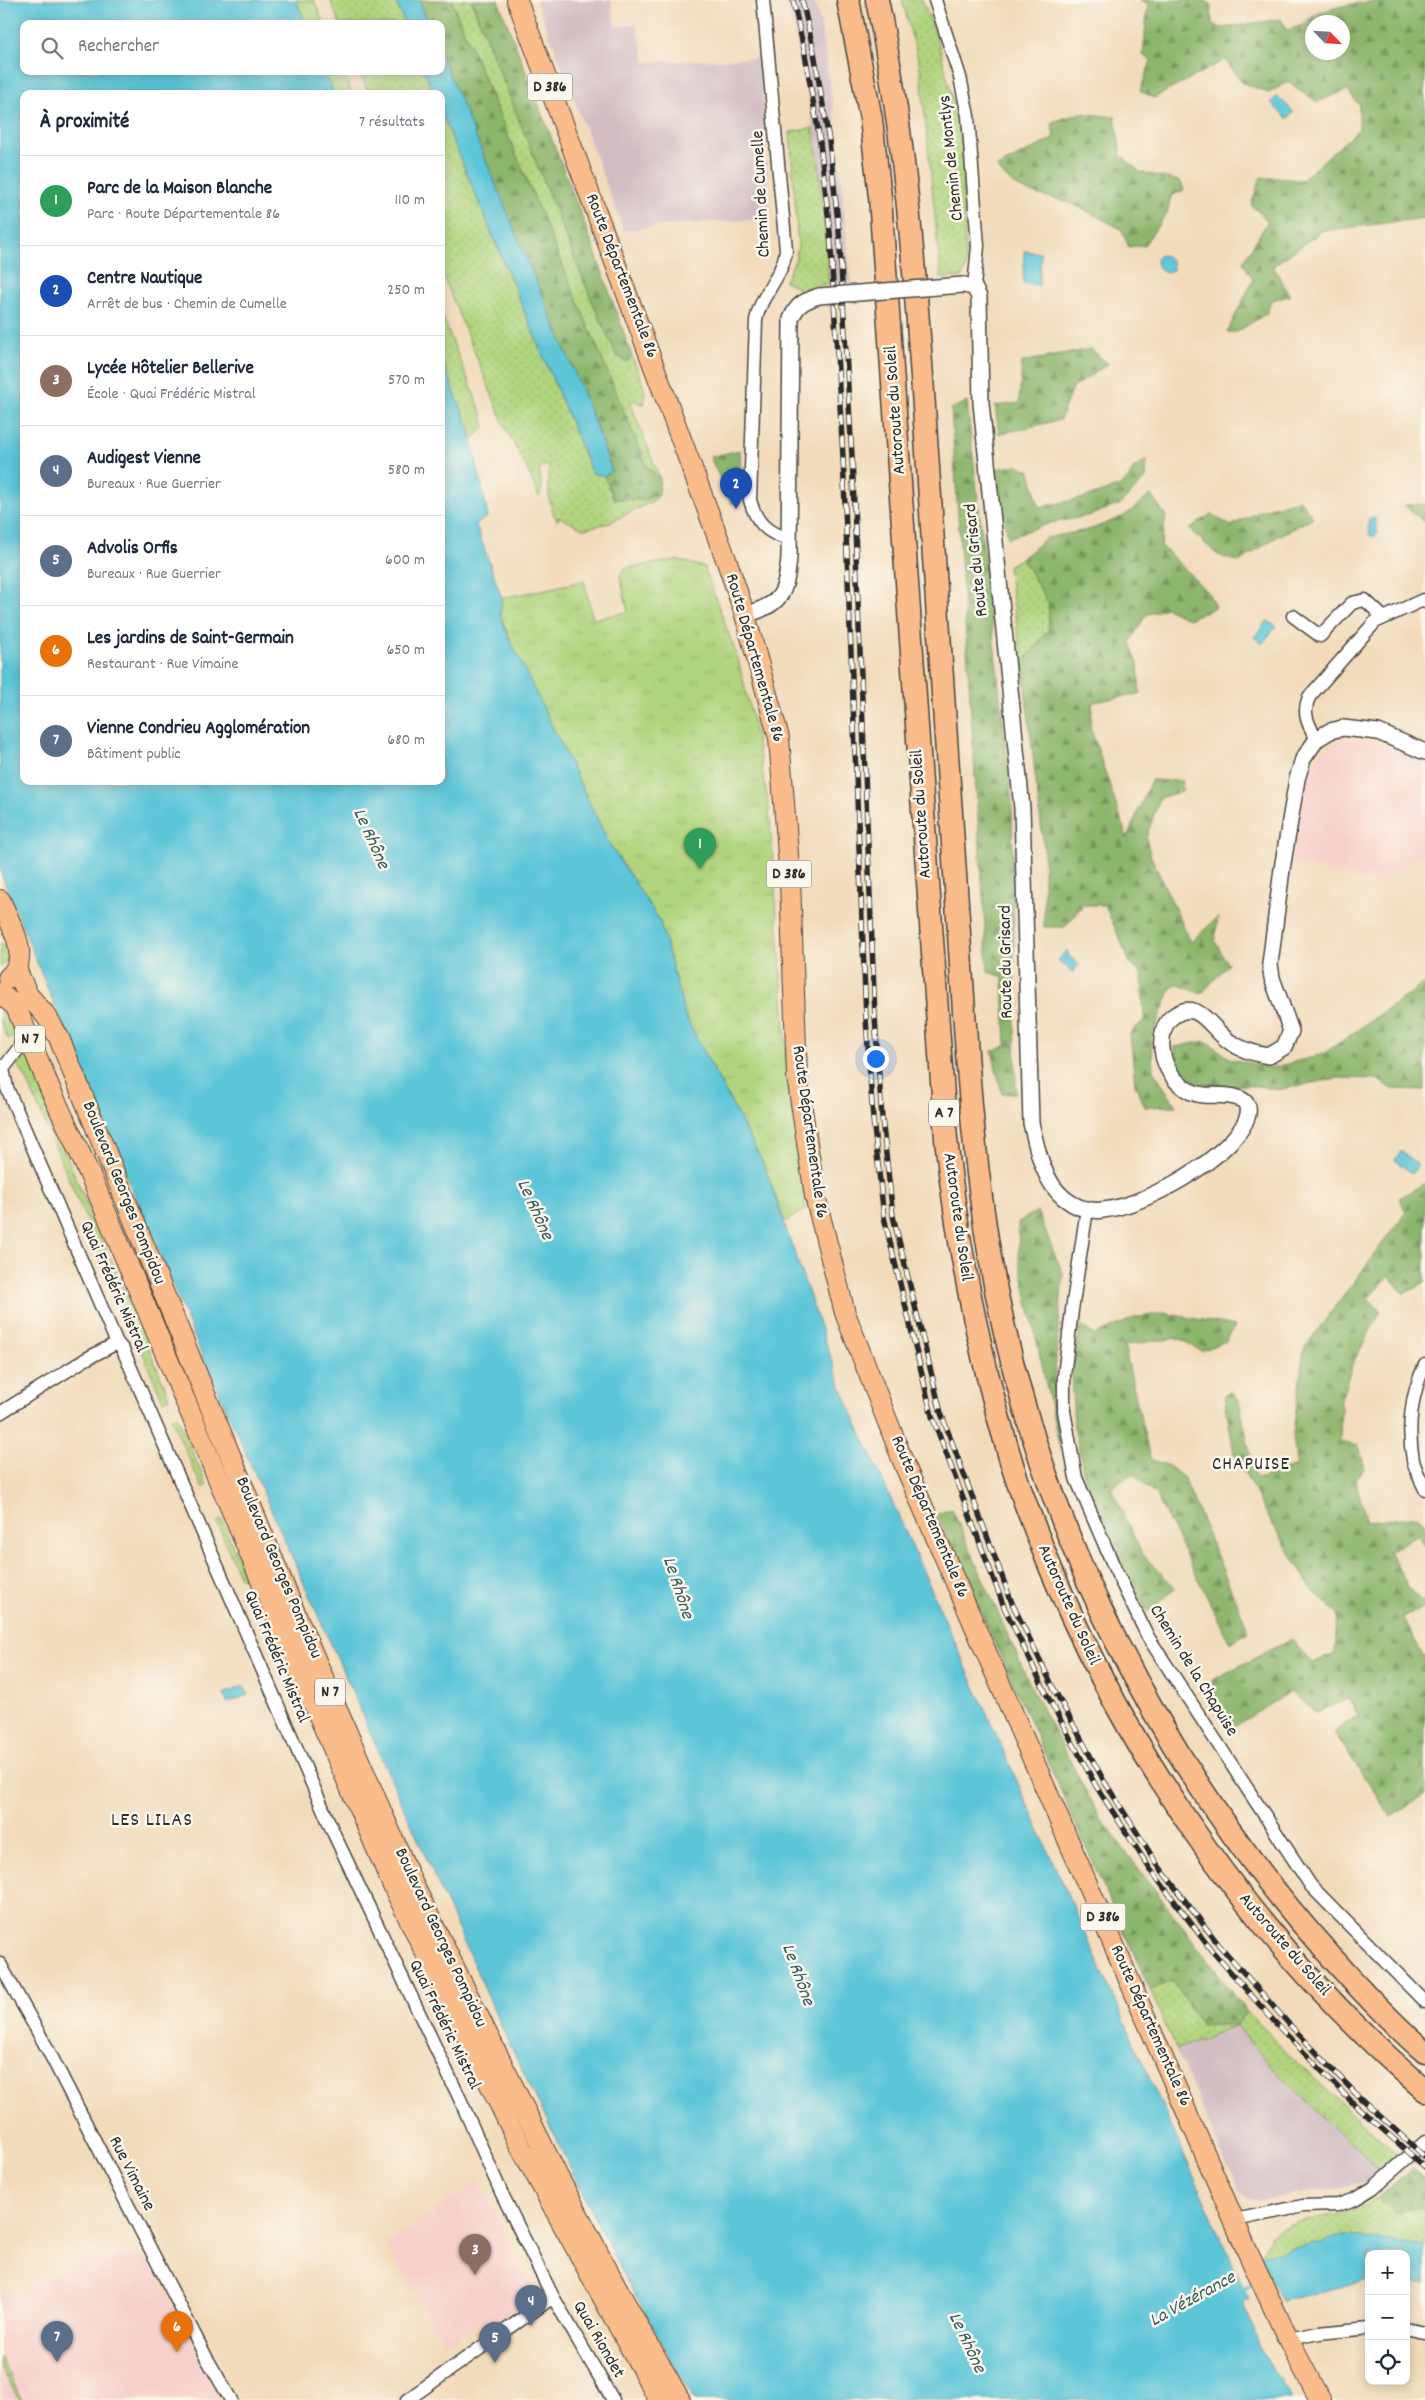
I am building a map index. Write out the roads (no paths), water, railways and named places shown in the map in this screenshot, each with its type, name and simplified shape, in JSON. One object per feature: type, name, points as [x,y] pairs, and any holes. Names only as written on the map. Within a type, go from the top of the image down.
[{"type":"highway","name":"Autoroute du Soleil","points":[[848,0],[871,119],[880,197],[946,1139],[954,1206],[968,1293],[987,1377],[1011,1464],[1038,1538],[1066,1604],[1101,1678],[1143,1753],[1194,1831],[1259,1919],[1345,2015],[1425,2090]]},
{"type":"highway","name":"Autoroute du Soleil","points":[[876,0],[897,106],[909,208],[974,1134],[996,1290],[1013,1365],[1040,1456],[1088,1584],[1127,1663],[1166,1734],[1218,1816],[1281,1900],[1363,1993],[1425,2052]]},
{"type":"main road","name":"Route Départementale 86","points":[[517,0],[745,614],[779,738],[790,880],[797,1076],[815,1196],[845,1314],[905,1466],[1249,2255],[1288,2339]]},
{"type":"main road","points":[[0,900],[20,947],[20,958],[16,969],[10,976],[0,982]]},
{"type":"main road","name":"Boulevard Georges Pompidou","points":[[16,969],[28,995],[47,1017],[58,1038],[290,1598],[410,1880],[557,2175],[624,2301],[680,2400]]},
{"type":"main road","name":"Boulevard Georges Pompidou","points":[[0,993],[16,1007],[26,1028],[51,1091],[91,1177],[337,1760],[393,1886],[526,2156],[659,2400]]},
{"type":"main road","name":"D 386","points":[[1288,2339],[1320,2400]]},
{"type":"street","name":"Chemin de Cumelle","points":[[763,0],[786,250],[785,261],[759,306],[756,320],[750,500],[756,517],[764,528],[773,534],[789,538]]},
{"type":"street","name":"Chemin de Montlys","points":[[936,0],[955,60],[968,116],[978,246],[969,286]]},
{"type":"street","points":[[745,614],[774,604],[782,594],[787,576],[791,319],[796,308],[803,301],[819,296],[969,286]]},
{"type":"street","name":"Route du Grisard","points":[[969,286],[979,297],[981,404],[1022,808],[1031,1123],[1040,1157],[1054,1186],[1063,1197],[1076,1206],[1102,1210],[1131,1203],[1173,1183],[1208,1160],[1233,1139],[1246,1123],[1248,1108],[1243,1100],[1231,1096],[1202,1095],[1187,1089],[1174,1079],[1164,1064],[1162,1047],[1164,1030],[1170,1019],[1179,1012],[1196,1012],[1204,1016],[1228,1041],[1240,1049],[1258,1055],[1269,1056],[1279,1052],[1288,1040],[1292,1030],[1272,978],[1271,947],[1297,779],[1304,759],[1317,739]]},
{"type":"street","points":[[1293,616],[1320,636],[1352,603],[1365,600],[1383,617]]},
{"type":"street","points":[[1425,602],[1423,600],[1374,622],[1309,697],[1305,706],[1309,727],[1317,739],[1330,731],[1343,728],[1362,729],[1378,732],[1425,752]]},
{"type":"street","name":"Quai Frédéric Mistral","points":[[26,1028],[19,1048],[3,1069],[3,1075],[117,1343],[123,1350],[334,1834],[460,2099],[502,2194],[553,2296]]},
{"type":"street","name":"Chemin de la Chapuise","points":[[1087,1209],[1064,1376],[1064,1411],[1076,1478],[1115,1569],[1148,1637],[1311,1886],[1425,2002]]},
{"type":"street","points":[[0,1413],[86,1359],[117,1343]]},
{"type":"street","points":[[1425,1365],[1418,1379],[1409,1424],[1413,1462],[1425,1489]]},
{"type":"street","name":"Rue Vimaine","points":[[0,1964],[47,2048],[206,2357],[231,2400]]},
{"type":"street","points":[[1234,2220],[1303,2206],[1338,2205],[1356,2199],[1372,2188],[1425,2142]]},
{"type":"street","points":[[407,2400],[553,2296]]},
{"type":"street","name":"Quai Riondet","points":[[553,2296],[613,2400]]},
{"type":"street","points":[[1288,2339],[1319,2333],[1365,2328]]},
{"type":"street","points":[[1410,2330],[1425,2333]]},
{"type":"water","name":"Le Rhône","points":[[0,0],[296,0],[304,20],[20,20],[20,75],[327,75],[332,90],[20,90],[20,785],[445,785],[445,369],[469,428],[488,516],[476,525],[502,598],[500,614],[505,629],[610,845],[660,921],[685,1016],[764,1165],[843,1392],[1249,2300],[1244,2303],[1261,2350],[1291,2400],[694,2400],[616,2261],[507,2039],[202,1355],[0,871]]},
{"type":"water","points":[[395,0],[419,0],[427,20],[403,20]]},
{"type":"water","points":[[445,64],[586,400],[612,471],[604,476],[592,473],[445,122],[445,90],[432,90],[426,75],[445,75]]},
{"type":"water","points":[[1277,96],[1294,112],[1287,119],[1271,103]]},
{"type":"water","points":[[1024,251],[1041,253],[1039,285],[1023,283]]},
{"type":"water","points":[[1160,255],[1170,259],[1173,270],[1166,273],[1157,266],[1156,259]]},
{"type":"water","points":[[1369,518],[1375,518],[1378,533],[1375,536],[1370,536]]},
{"type":"water","points":[[1267,621],[1277,626],[1262,644],[1254,637]]},
{"type":"water","points":[[1067,950],[1069,956],[1079,965],[1072,972],[1058,960]]},
{"type":"water","points":[[1401,1151],[1418,1165],[1412,1174],[1395,1160]]},
{"type":"water","points":[[244,1686],[248,1695],[227,1703],[223,1694]]},
{"type":"water","points":[[1344,2236],[1425,2246],[1425,2283],[1410,2282],[1410,2250],[1365,2250],[1365,2281],[1282,2301],[1260,2256]]},
{"type":"waterway","name":"La Vézérance","points":[[1239,2292],[1256,2283]]},
{"type":"railway","points":[[793,0],[805,54],[820,142],[830,232],[843,457],[866,1018],[873,1119],[884,1217],[932,1416],[1004,1607],[1047,1695],[1096,1786],[1150,1869],[1212,1951],[1281,2029],[1353,2103],[1425,2167]]},
{"type":"railway","points":[[802,0],[814,52],[829,141],[839,231],[852,456],[875,1017],[882,1118],[893,1216],[941,1413],[1012,1603],[1055,1691],[1104,1781],[1157,1864],[1219,1945],[1288,2023],[1359,2097],[1425,2157]]},
{"type":"place","name":"Centre Nautique","points":[[736,509]]},
{"type":"place","name":"Parc de la Maison Blanche","points":[[700,869]]},
{"type":"place","name":"Lycée Hôtelier Bellerive","points":[[475,2275]]},
{"type":"place","name":"Audigest Vienne","points":[[531,2326]]},
{"type":"place","name":"Les jardins de Saint-Germain","points":[[177,2352]]},
{"type":"place","name":"Vienne Condrieu Agglomération","points":[[57,2362]]},
{"type":"place","name":"Advolis Orfis","points":[[495,2363]]},
{"type":"district","name":"CHAPUISE","points":[[1251,1465]]},
{"type":"district","name":"LES LILAS","points":[[152,1821]]}]
